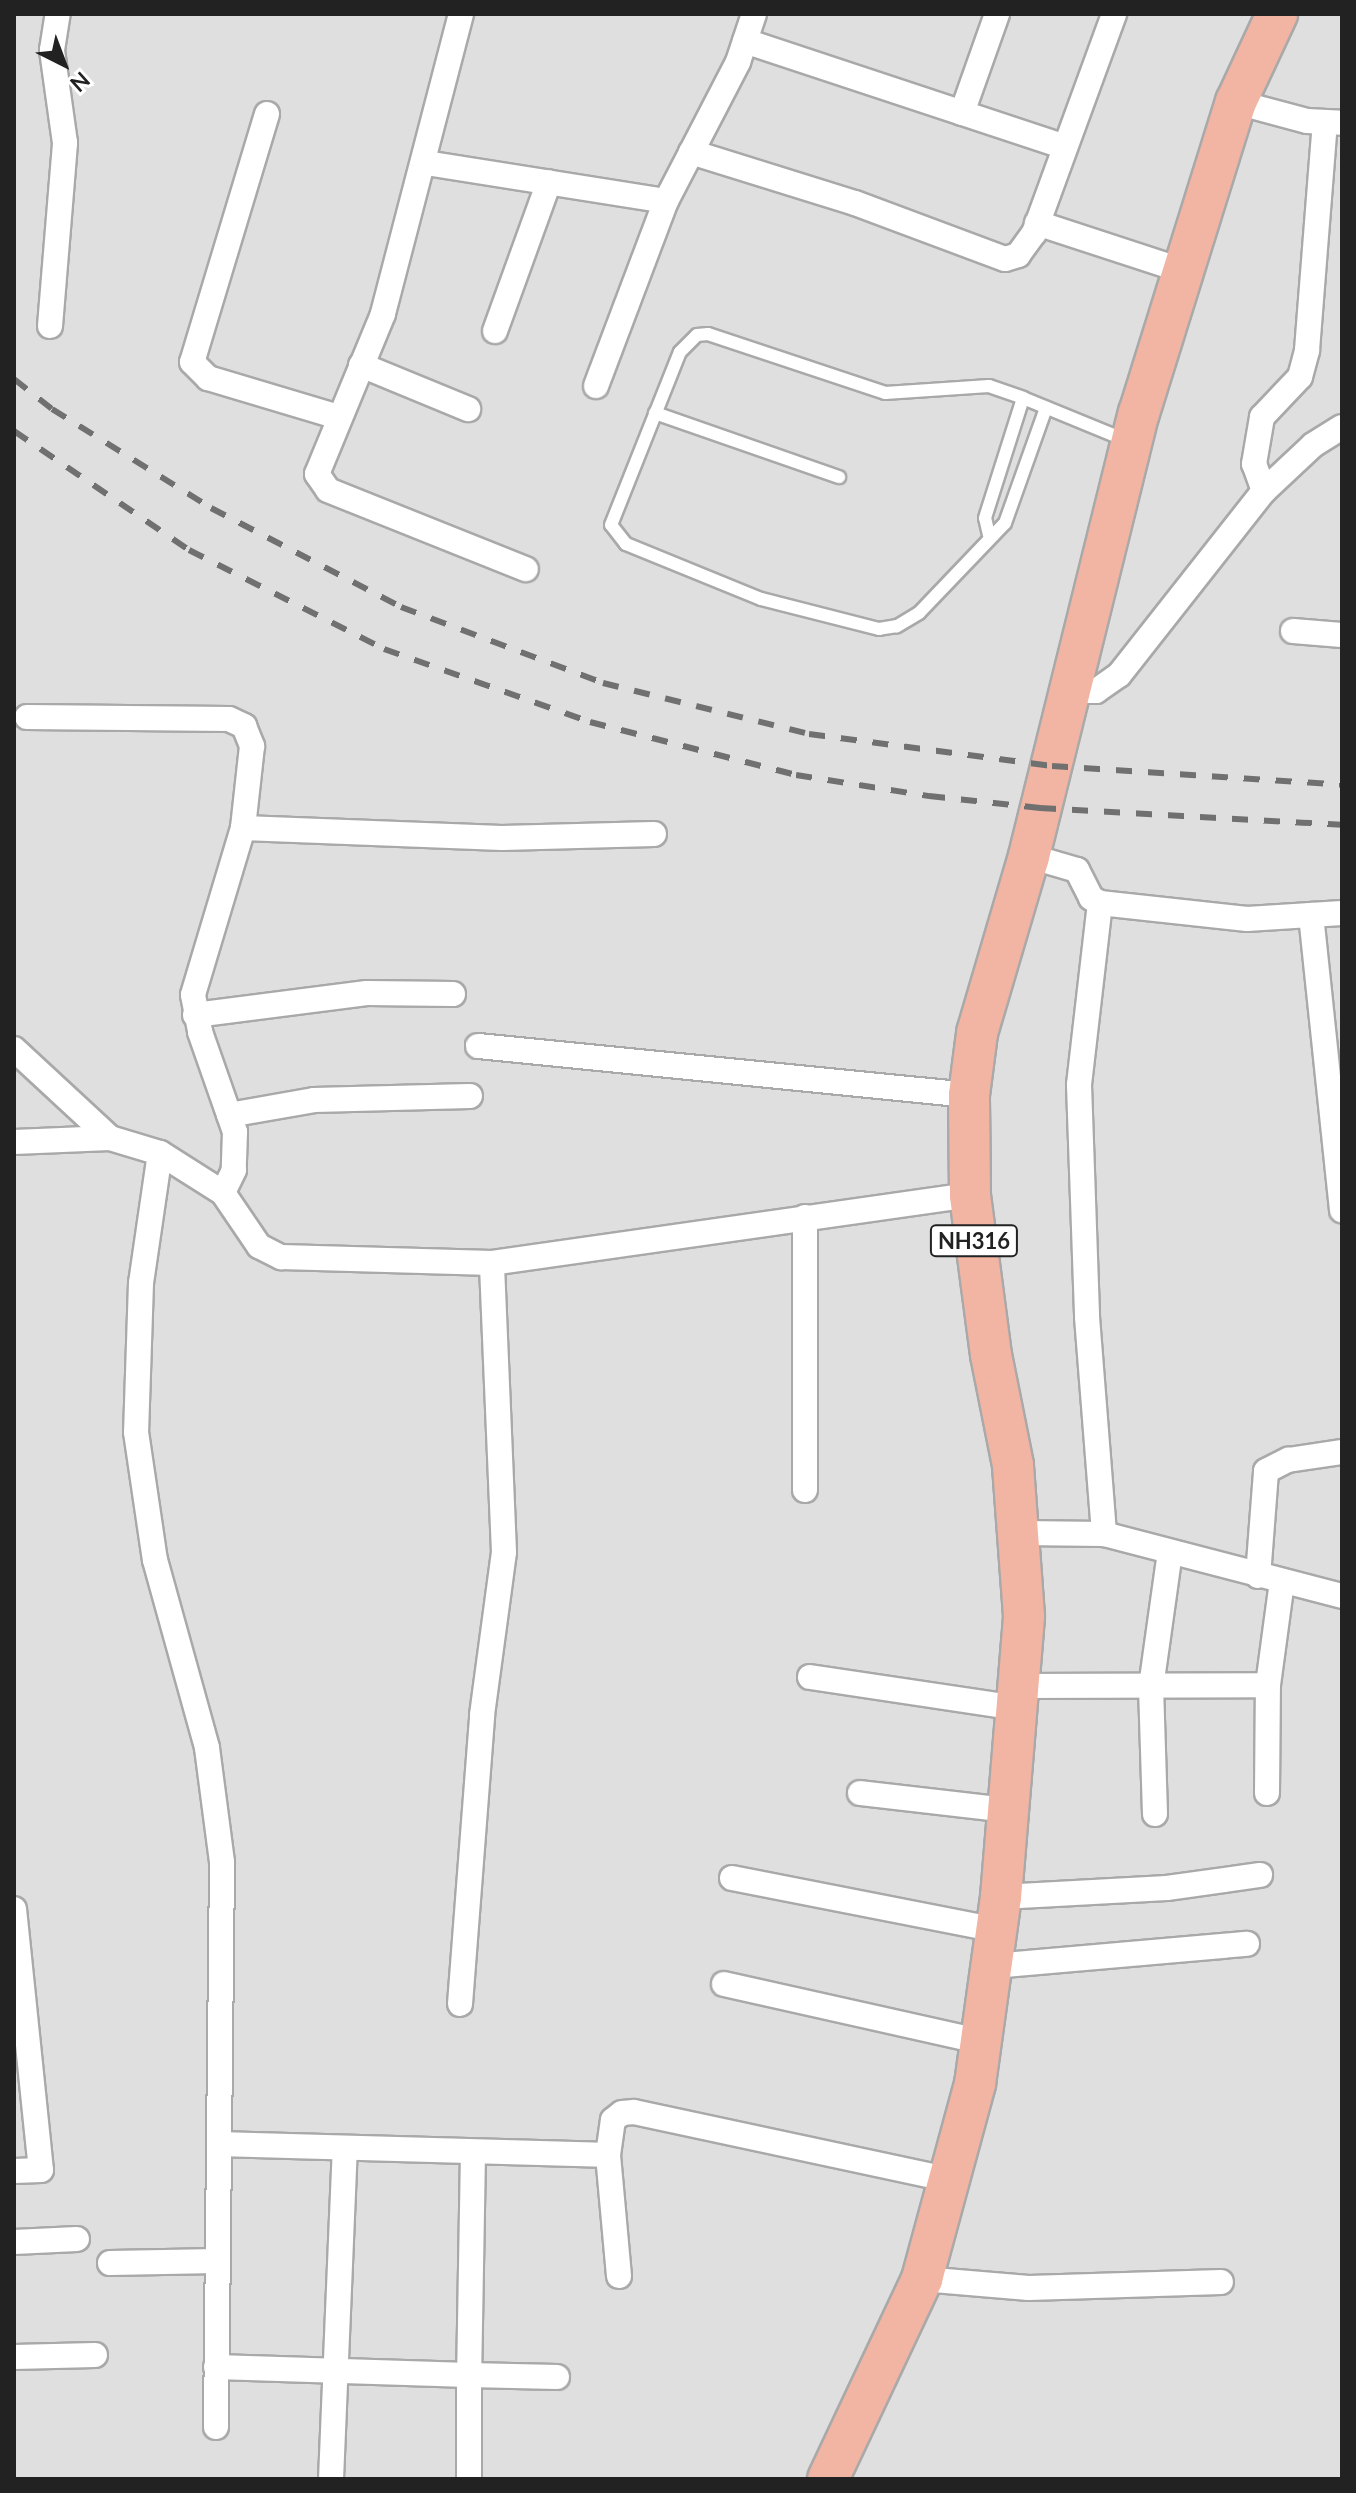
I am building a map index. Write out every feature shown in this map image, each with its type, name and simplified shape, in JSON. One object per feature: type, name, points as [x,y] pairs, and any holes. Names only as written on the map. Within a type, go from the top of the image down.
[{"type":"highway","name":"NH316","points":[[828,2479],[922,2279],[950,2180],[983,2042],[997,1931],[1018,1697],[1021,1533],[970,1195],[969,1095],[990,977],[1029,856],[1067,691],[1131,442],[1236,102],[1277,14]]},
{"type":"street","points":[[50,326],[65,143],[52,50],[58,14]]},
{"type":"street","points":[[461,14],[426,163],[383,314],[317,474],[328,490],[526,569]]},
{"type":"street","points":[[596,386],[666,201],[745,41],[754,14]]},
{"type":"street","points":[[962,113],[997,14]]},
{"type":"street","points":[[691,152],[855,203],[1005,259],[1027,247],[1114,14]]},
{"type":"street","points":[[745,41],[1065,147]]},
{"type":"street","points":[[1236,102],[1333,123],[1307,350],[1300,377],[1262,417],[1254,464],[1264,491]]},
{"type":"street","points":[[267,114],[192,362],[208,378],[339,417]]},
{"type":"street","points":[[426,163],[666,201]]},
{"type":"street","points":[[495,331],[549,182]]},
{"type":"street","points":[[1037,223],[1184,271]]},
{"type":"street","points":[[361,365],[468,409]]},
{"type":"street","points":[[1067,691],[1096,691],[1119,675],[1264,491],[1313,445],[1342,427]]},
{"type":"street","points":[[1293,631],[1342,635]]},
{"type":"street","points":[[27,717],[229,719],[244,726],[252,746],[243,828],[193,995],[195,1015],[229,1115],[237,1154],[223,1193]]},
{"type":"street","points":[[243,828],[502,838],[654,834]]},
{"type":"street","points":[[1029,856],[1077,870],[1091,898],[1100,903],[1247,919],[1342,913]]},
{"type":"street","points":[[1100,903],[1079,1085],[1087,1317],[1104,1534]]},
{"type":"street","points":[[1311,915],[1342,1210]]},
{"type":"street","points":[[195,1015],[367,993],[453,994]]},
{"type":"street","points":[[478,1046],[969,1095]]},
{"type":"street","points":[[14,1049],[110,1138]]},
{"type":"street","points":[[229,1115],[314,1100],[470,1096]]},
{"type":"street","points":[[14,1142],[110,1138],[160,1153],[223,1193],[259,1246],[281,1257],[492,1263],[970,1195]]},
{"type":"street","points":[[160,1153],[141,1283],[136,1432],[155,1560],[207,1748],[222,1862],[216,2427]]},
{"type":"street","points":[[805,1217],[805,1490]]},
{"type":"street","points":[[460,2004],[482,1715],[504,1552],[492,1263]]},
{"type":"street","points":[[1258,1576],[1266,1471],[1288,1460],[1342,1452]]},
{"type":"street","points":[[1021,1533],[1104,1534],[1342,1596]]},
{"type":"street","points":[[1155,1814],[1151,1687],[1170,1552]]},
{"type":"street","points":[[1267,1793],[1268,1685],[1282,1581]]},
{"type":"street","points":[[810,1677],[1018,1697],[1151,1687],[1268,1685]]},
{"type":"street","points":[[860,1793],[1007,1810]]},
{"type":"street","points":[[997,1931],[1167,1888],[1260,1875]]},
{"type":"street","points":[[732,1878],[997,1931],[1247,1944]]},
{"type":"street","points":[[14,1909],[41,2170],[14,2171]]},
{"type":"street","points":[[724,1984],[983,2042]]},
{"type":"street","points":[[619,2276],[608,2155],[613,2120],[634,2112],[950,2180]]},
{"type":"street","points":[[221,2144],[345,2150],[608,2155]]},
{"type":"street","points":[[331,2479],[340,2367],[345,2150]]},
{"type":"street","points":[[469,2479],[473,2152]]},
{"type":"street","points":[[14,2242],[77,2239]]},
{"type":"street","points":[[110,2263],[218,2261]]},
{"type":"street","points":[[922,2279],[1029,2288],[1221,2282]]},
{"type":"street","points":[[14,2357],[95,2355]]},
{"type":"street","points":[[216,2367],[340,2367],[557,2377]]},
{"type":"lane","points":[[1046,408],[1005,523],[989,535],[919,613],[897,626],[879,629],[761,599],[626,544],[615,535],[614,514],[686,341],[708,334],[885,393],[989,386],[1023,398],[1131,442]]},
{"type":"lane","points":[[989,535],[985,518],[1023,398]]},
{"type":"lane","points":[[655,413],[839,477]]},
{"type":"shaded area","points":[[14,14],[1342,14],[1342,2479],[14,2479]]},
{"type":"railway","points":[[14,379],[52,409],[211,508],[401,607],[603,683],[809,734],[1052,766],[1342,785]]},
{"type":"railway","points":[[14,431],[189,550],[384,649],[590,722],[796,775],[929,796],[1040,808],[1342,825]]}]
